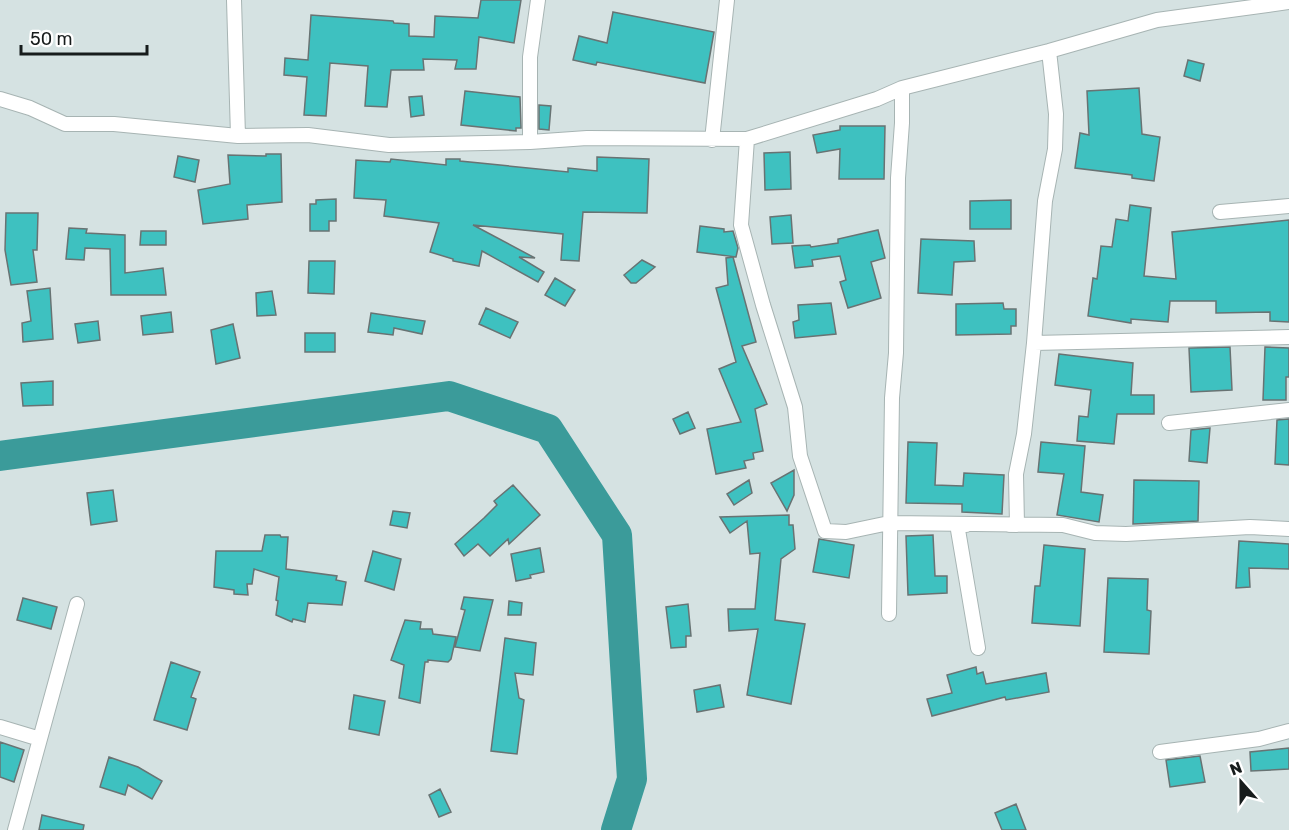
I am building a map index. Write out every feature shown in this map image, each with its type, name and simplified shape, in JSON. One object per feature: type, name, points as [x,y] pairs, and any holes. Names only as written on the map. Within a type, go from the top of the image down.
[{"type":"street","points":[[234,0],[238,136]]},
{"type":"street","points":[[530,142],[530,57],[538,0]]},
{"type":"street","points":[[712,140],[727,0]]},
{"type":"street","points":[[0,99],[30,108],[64,124],[114,124],[238,136],[308,135],[389,145],[530,142],[587,138],[747,139],[878,99],[902,88],[1049,51],[1157,20],[1289,2]]},
{"type":"street","points":[[1017,525],[1016,474],[1024,434],[1034,343],[1045,201],[1055,149],[1056,114],[1049,51]]},
{"type":"street","points":[[889,614],[892,398],[896,353],[902,88]]},
{"type":"street","points":[[747,139],[741,225],[795,407],[800,456],[825,531],[846,532],[889,523],[1063,525],[1095,533],[1126,534],[1250,527],[1289,529]]},
{"type":"street","points":[[1220,212],[1289,206]]},
{"type":"street","points":[[1034,343],[1289,337]]},
{"type":"street","points":[[1169,423],[1289,410]]},
{"type":"street","points":[[957,525],[978,648]]},
{"type":"street","points":[[15,830],[77,604]]},
{"type":"street","points":[[0,727],[40,739]]},
{"type":"street","points":[[1160,752],[1259,739],[1289,731]]},
{"type":"building","points":[[481,0],[521,0],[514,43],[479,37],[476,69],[455,69],[457,60],[423,59],[424,70],[391,70],[387,107],[365,106],[368,66],[330,63],[326,116],[304,115],[307,77],[284,75],[285,58],[308,60],[311,15],[393,21],[409,24],[409,36],[434,37],[435,16],[478,18]]},
{"type":"building","points":[[613,12],[714,32],[705,83],[597,62],[596,65],[573,60],[579,36],[607,43]]},
{"type":"building","points":[[1188,60],[1204,64],[1200,81],[1184,76]]},
{"type":"building","points":[[1139,88],[1142,134],[1160,137],[1154,181],[1132,178],[1132,175],[1075,168],[1080,133],[1089,135],[1087,91]]},
{"type":"building","points":[[465,91],[520,97],[521,128],[516,128],[516,131],[461,125]]},
{"type":"building","points":[[422,96],[424,115],[411,117],[409,97]]},
{"type":"building","points":[[539,105],[551,106],[549,130],[539,129]]},
{"type":"building","points":[[840,126],[885,126],[884,179],[839,179],[840,149],[817,153],[813,135],[840,130]]},
{"type":"building","points":[[790,152],[791,189],[765,190],[764,153]]},
{"type":"building","points":[[266,154],[281,154],[282,202],[247,205],[248,219],[203,224],[198,190],[230,184],[228,155],[266,156]]},
{"type":"building","points":[[178,156],[199,160],[195,182],[174,177]]},
{"type":"building","points":[[597,157],[649,159],[647,213],[583,212],[579,261],[561,260],[563,234],[473,225],[535,258],[519,257],[544,272],[538,282],[482,251],[479,266],[453,261],[453,259],[430,252],[439,223],[384,216],[386,200],[354,198],[356,160],[390,162],[391,159],[446,165],[446,159],[460,159],[460,161],[568,172],[568,168],[597,171]]},
{"type":"building","points":[[336,199],[336,221],[329,221],[329,231],[310,231],[310,204],[316,204],[316,200]]},
{"type":"building","points":[[1011,200],[1011,229],[970,229],[970,201]]},
{"type":"building","points":[[1130,205],[1151,208],[1144,276],[1176,279],[1172,232],[1289,220],[1289,322],[1270,321],[1270,312],[1216,313],[1216,301],[1170,301],[1168,322],[1131,319],[1131,323],[1088,316],[1093,278],[1097,279],[1101,246],[1112,247],[1116,219],[1128,221]]},
{"type":"building","points":[[6,213],[38,213],[37,250],[33,250],[37,282],[11,285],[5,250]]},
{"type":"building","points":[[791,215],[793,243],[772,244],[770,217]]},
{"type":"building","points":[[700,226],[724,229],[724,232],[733,231],[738,248],[736,257],[697,252]]},
{"type":"building","points":[[69,228],[87,229],[86,233],[125,235],[125,273],[163,268],[166,295],[111,295],[110,249],[85,248],[84,260],[66,259]]},
{"type":"building","points":[[878,230],[885,258],[871,262],[881,298],[848,308],[840,282],[846,280],[840,256],[812,260],[813,266],[795,268],[792,246],[810,245],[811,247],[838,243],[838,239]]},
{"type":"building","points":[[141,231],[166,231],[166,245],[140,245]]},
{"type":"building","points":[[921,239],[974,241],[975,261],[954,262],[952,295],[918,293]]},
{"type":"building","points":[[733,257],[756,342],[742,346],[767,404],[755,409],[763,451],[753,453],[754,459],[744,461],[746,468],[716,474],[707,429],[741,422],[719,369],[736,362],[716,288],[728,285],[726,258]]},
{"type":"building","points":[[642,260],[655,267],[636,283],[631,283],[624,275]]},
{"type":"building","points":[[309,261],[335,261],[334,294],[308,293]]},
{"type":"building","points":[[555,278],[575,290],[565,306],[545,295]]},
{"type":"building","points":[[50,288],[53,339],[23,342],[22,323],[31,321],[27,291]]},
{"type":"building","points":[[272,291],[276,315],[257,316],[256,293]]},
{"type":"building","points":[[831,303],[836,334],[795,338],[793,322],[799,320],[798,305]]},
{"type":"building","points":[[1003,303],[1004,309],[1016,309],[1016,326],[1011,326],[1011,334],[956,335],[956,304]]},
{"type":"building","points":[[486,308],[518,322],[510,338],[479,324]]},
{"type":"building","points":[[171,312],[173,332],[143,335],[141,316]]},
{"type":"building","points":[[371,313],[425,321],[422,334],[394,328],[393,335],[368,332]]},
{"type":"building","points":[[98,321],[100,340],[78,343],[75,324]]},
{"type":"building","points":[[233,324],[240,358],[216,364],[211,330]]},
{"type":"building","points":[[305,333],[335,333],[335,352],[305,352]]},
{"type":"building","points":[[1230,347],[1232,390],[1191,392],[1189,348]]},
{"type":"building","points":[[1265,347],[1289,348],[1286,400],[1263,400]]},
{"type":"building","points":[[1059,354],[1133,363],[1131,395],[1154,395],[1154,414],[1117,414],[1114,444],[1077,441],[1079,416],[1088,417],[1091,390],[1055,385]]},
{"type":"building","points":[[53,381],[53,405],[23,406],[21,383]]},
{"type":"building","points":[[688,412],[695,428],[680,434],[673,419]]},
{"type":"building","points":[[1289,419],[1289,465],[1275,464],[1277,420]]},
{"type":"building","points":[[1210,428],[1207,463],[1189,461],[1191,430]]},
{"type":"building","points":[[908,442],[937,443],[935,485],[963,486],[964,473],[1004,475],[1002,514],[962,512],[962,504],[906,503]]},
{"type":"building","points":[[1041,442],[1085,446],[1081,492],[1103,495],[1099,522],[1057,515],[1064,474],[1038,472]]},
{"type":"building","points":[[794,470],[794,495],[787,511],[771,483]]},
{"type":"building","points":[[749,480],[752,493],[734,505],[727,494]]},
{"type":"building","points":[[1134,480],[1199,481],[1198,521],[1133,524]]},
{"type":"building","points":[[513,485],[540,515],[509,544],[508,539],[490,556],[478,544],[464,556],[455,544],[497,505],[494,501]]},
{"type":"building","points":[[113,490],[117,521],[91,525],[87,493]]},
{"type":"building","points":[[393,511],[410,513],[407,528],[390,525]]},
{"type":"building","points":[[789,515],[789,525],[793,525],[795,549],[781,559],[775,620],[805,624],[791,704],[747,695],[758,629],[729,631],[728,609],[755,609],[760,553],[750,554],[747,521],[730,533],[720,517]]},
{"type":"building","points":[[265,535],[288,537],[286,569],[337,576],[336,580],[346,582],[342,605],[308,603],[305,622],[293,619],[292,622],[276,615],[279,577],[254,569],[252,584],[247,584],[248,595],[234,594],[234,590],[214,587],[216,551],[262,551]]},
{"type":"building","points":[[933,535],[935,576],[947,576],[947,593],[908,595],[906,536]]},
{"type":"building","points":[[819,539],[854,545],[849,578],[813,572]]},
{"type":"building","points":[[1239,541],[1289,544],[1289,569],[1249,568],[1250,587],[1236,588]]},
{"type":"building","points":[[1044,545],[1085,549],[1080,626],[1032,623],[1035,586],[1040,586]]},
{"type":"building","points":[[540,548],[544,572],[516,581],[511,554]]},
{"type":"building","points":[[373,551],[401,559],[394,590],[365,581]]},
{"type":"building","points":[[1108,578],[1148,579],[1147,610],[1151,611],[1149,654],[1104,652]]},
{"type":"building","points":[[464,597],[493,600],[480,651],[455,647],[465,610],[461,609]]},
{"type":"building","points":[[23,598],[57,607],[51,629],[17,620]]},
{"type":"building","points":[[509,601],[522,603],[521,615],[508,615]]},
{"type":"building","points":[[688,604],[691,636],[686,636],[686,647],[671,648],[666,607]]},
{"type":"building","points":[[405,620],[421,622],[420,629],[432,629],[433,634],[456,637],[451,659],[448,662],[428,660],[425,662],[420,703],[399,698],[404,665],[391,660]]},
{"type":"building","points":[[505,638],[536,643],[533,675],[515,673],[519,698],[524,700],[517,754],[491,751]]},
{"type":"building","points":[[171,662],[200,672],[191,697],[196,699],[187,730],[154,720]]},
{"type":"building","points":[[976,667],[977,674],[983,672],[986,684],[1046,673],[1049,692],[1006,700],[1005,697],[932,716],[927,699],[952,693],[947,675]]},
{"type":"building","points":[[720,685],[724,707],[697,712],[694,690]]},
{"type":"building","points":[[354,695],[385,701],[379,735],[349,729]]},
{"type":"building","points":[[0,742],[24,750],[14,782],[0,777]]},
{"type":"building","points":[[1289,748],[1289,769],[1251,771],[1250,752]]},
{"type":"building","points":[[1200,756],[1205,782],[1170,787],[1166,760]]},
{"type":"building","points":[[109,757],[138,767],[162,781],[152,799],[128,785],[125,795],[100,787]]},
{"type":"building","points":[[440,789],[451,812],[439,817],[429,795]]},
{"type":"building","points":[[1016,804],[1026,830],[1002,830],[995,813]]},
{"type":"building","points":[[42,815],[84,825],[83,830],[39,830]]},
{"type":"waterway","points":[[0,456],[449,396],[548,429],[617,535],[632,779],[616,830]]}]
